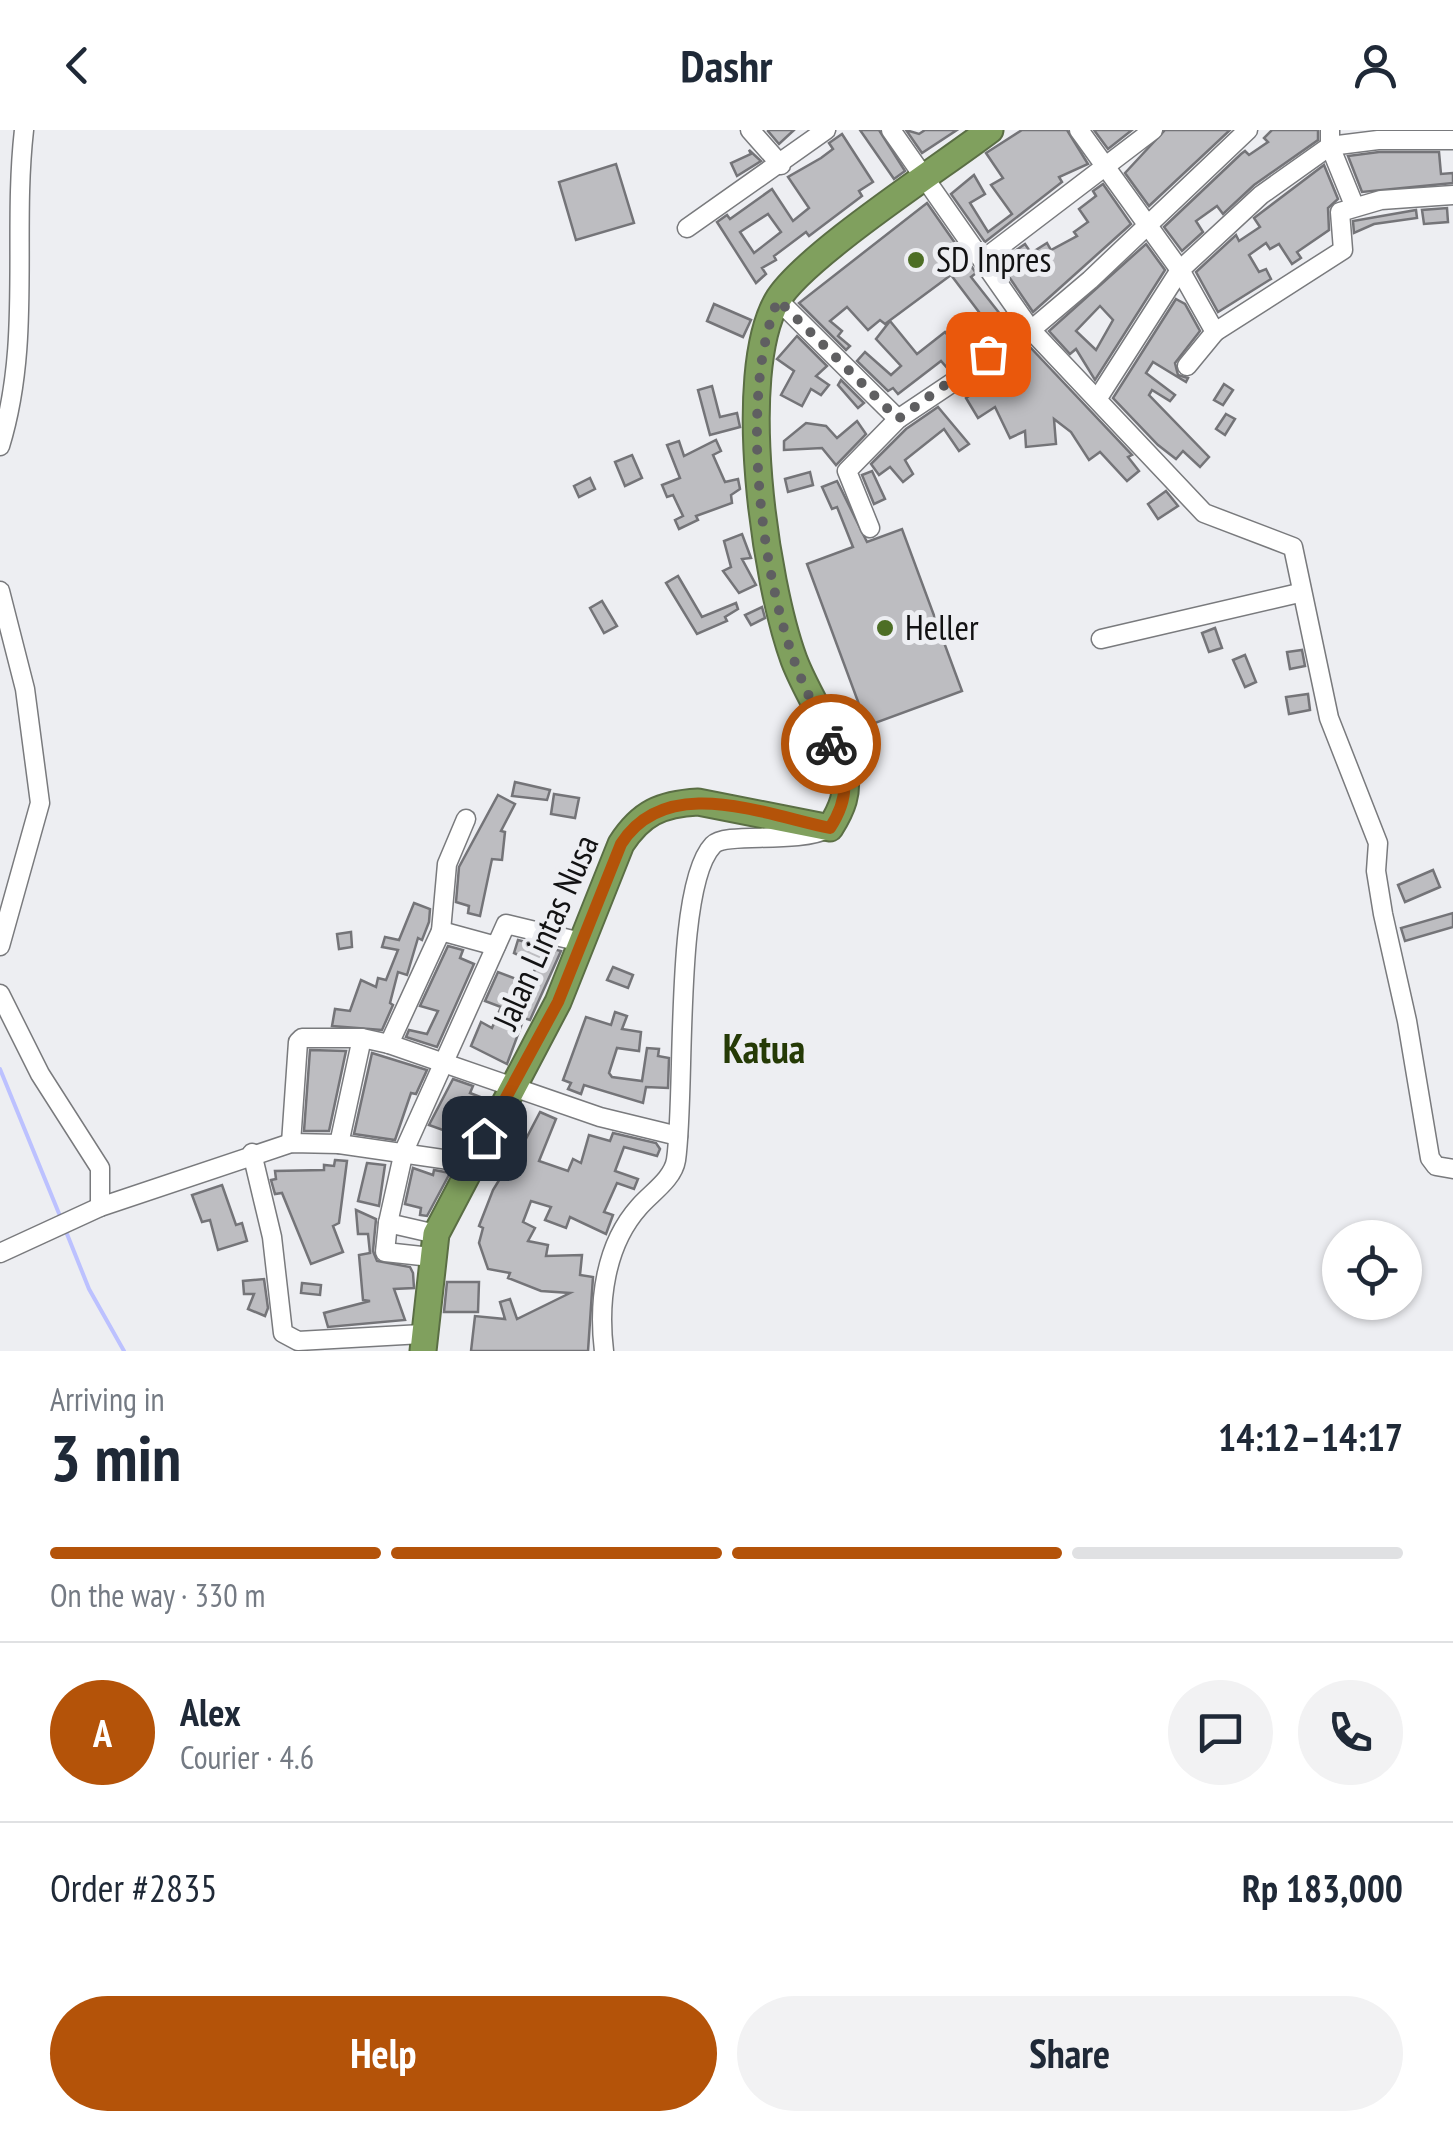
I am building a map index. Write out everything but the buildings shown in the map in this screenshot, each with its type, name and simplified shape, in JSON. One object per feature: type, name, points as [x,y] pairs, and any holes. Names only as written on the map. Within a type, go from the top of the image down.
[{"type":"highway","points":[[830,828],[847,792],[843,767],[794,660],[759,489],[762,348],[778,300],[820,258],[990,130]]},
{"type":"highway","name":"Jalan Lintas Nusa","points":[[422,1343],[433,1246],[470,1163],[558,1002],[621,844],[633,825],[656,809],[698,802],[830,828]]},
{"type":"street","points":[[0,446],[18,366],[19,172],[24,130]]},
{"type":"street","points":[[750,130],[781,164]]},
{"type":"street","points":[[688,228],[826,130]]},
{"type":"street","points":[[891,130],[1031,330],[1206,515],[1293,548],[1328,718],[1378,844],[1376,870],[1383,914],[1408,1021],[1430,1158],[1436,1166],[1453,1169]]},
{"type":"street","points":[[1079,130],[1180,270],[1214,332]]},
{"type":"street","points":[[984,258],[1153,130]]},
{"type":"street","points":[[870,528],[846,473],[898,419],[1031,330],[1248,130]]},
{"type":"street","points":[[1098,398],[1180,270],[1330,138],[1453,140]]},
{"type":"street","points":[[1330,138],[1354,204]]},
{"type":"street","points":[[1186,366],[1214,332],[1343,250],[1338,216],[1354,204],[1453,195]]},
{"type":"street","points":[[778,300],[898,419]]},
{"type":"street","points":[[0,591],[2,614],[25,688],[40,803],[0,946]]},
{"type":"street","points":[[1101,638],[1300,593]]},
{"type":"street","points":[[389,1044],[440,931],[448,864],[466,819]]},
{"type":"street","points":[[604,1351],[603,1312],[610,1258],[634,1212],[674,1169],[690,896],[710,847],[727,837],[787,840],[812,837],[830,828]]},
{"type":"street","points":[[433,1246],[384,1252],[404,1151],[496,946],[508,922],[581,942]]},
{"type":"street","points":[[440,931],[496,946]]},
{"type":"street","points":[[0,994],[40,1074],[100,1168],[100,1207]]},
{"type":"street","points":[[291,1142],[298,1042],[302,1038],[362,1038],[389,1044],[514,1088],[678,1136]]},
{"type":"street","points":[[339,1144],[362,1038]]},
{"type":"street","points":[[0,1253],[100,1207],[291,1142],[404,1151],[470,1163]]},
{"type":"street","points":[[252,1153],[272,1237],[283,1334],[298,1341],[422,1343]]},
{"type":"street","points":[[388,1224],[433,1246]]},
{"type":"waterway","points":[[0,1069],[60,1216]]},
{"type":"waterway","points":[[65,1229],[89,1289],[124,1351]]},
{"type":"way so far","points":[[831,744],[794,660],[783,622],[759,489],[759,390],[767,326],[778,300],[898,419],[988,354]]},
{"type":"place","name":"SD Inpres","points":[[916,260]]},
{"type":"place","name":"Heller","points":[[885,628]]},
{"type":"district","name":"Katua","points":[[764,1049]]},
{"type":"route","points":[[484,1138],[558,1002],[621,844],[633,825],[666,805],[698,802],[830,828],[847,792],[843,767],[831,744]]}]
